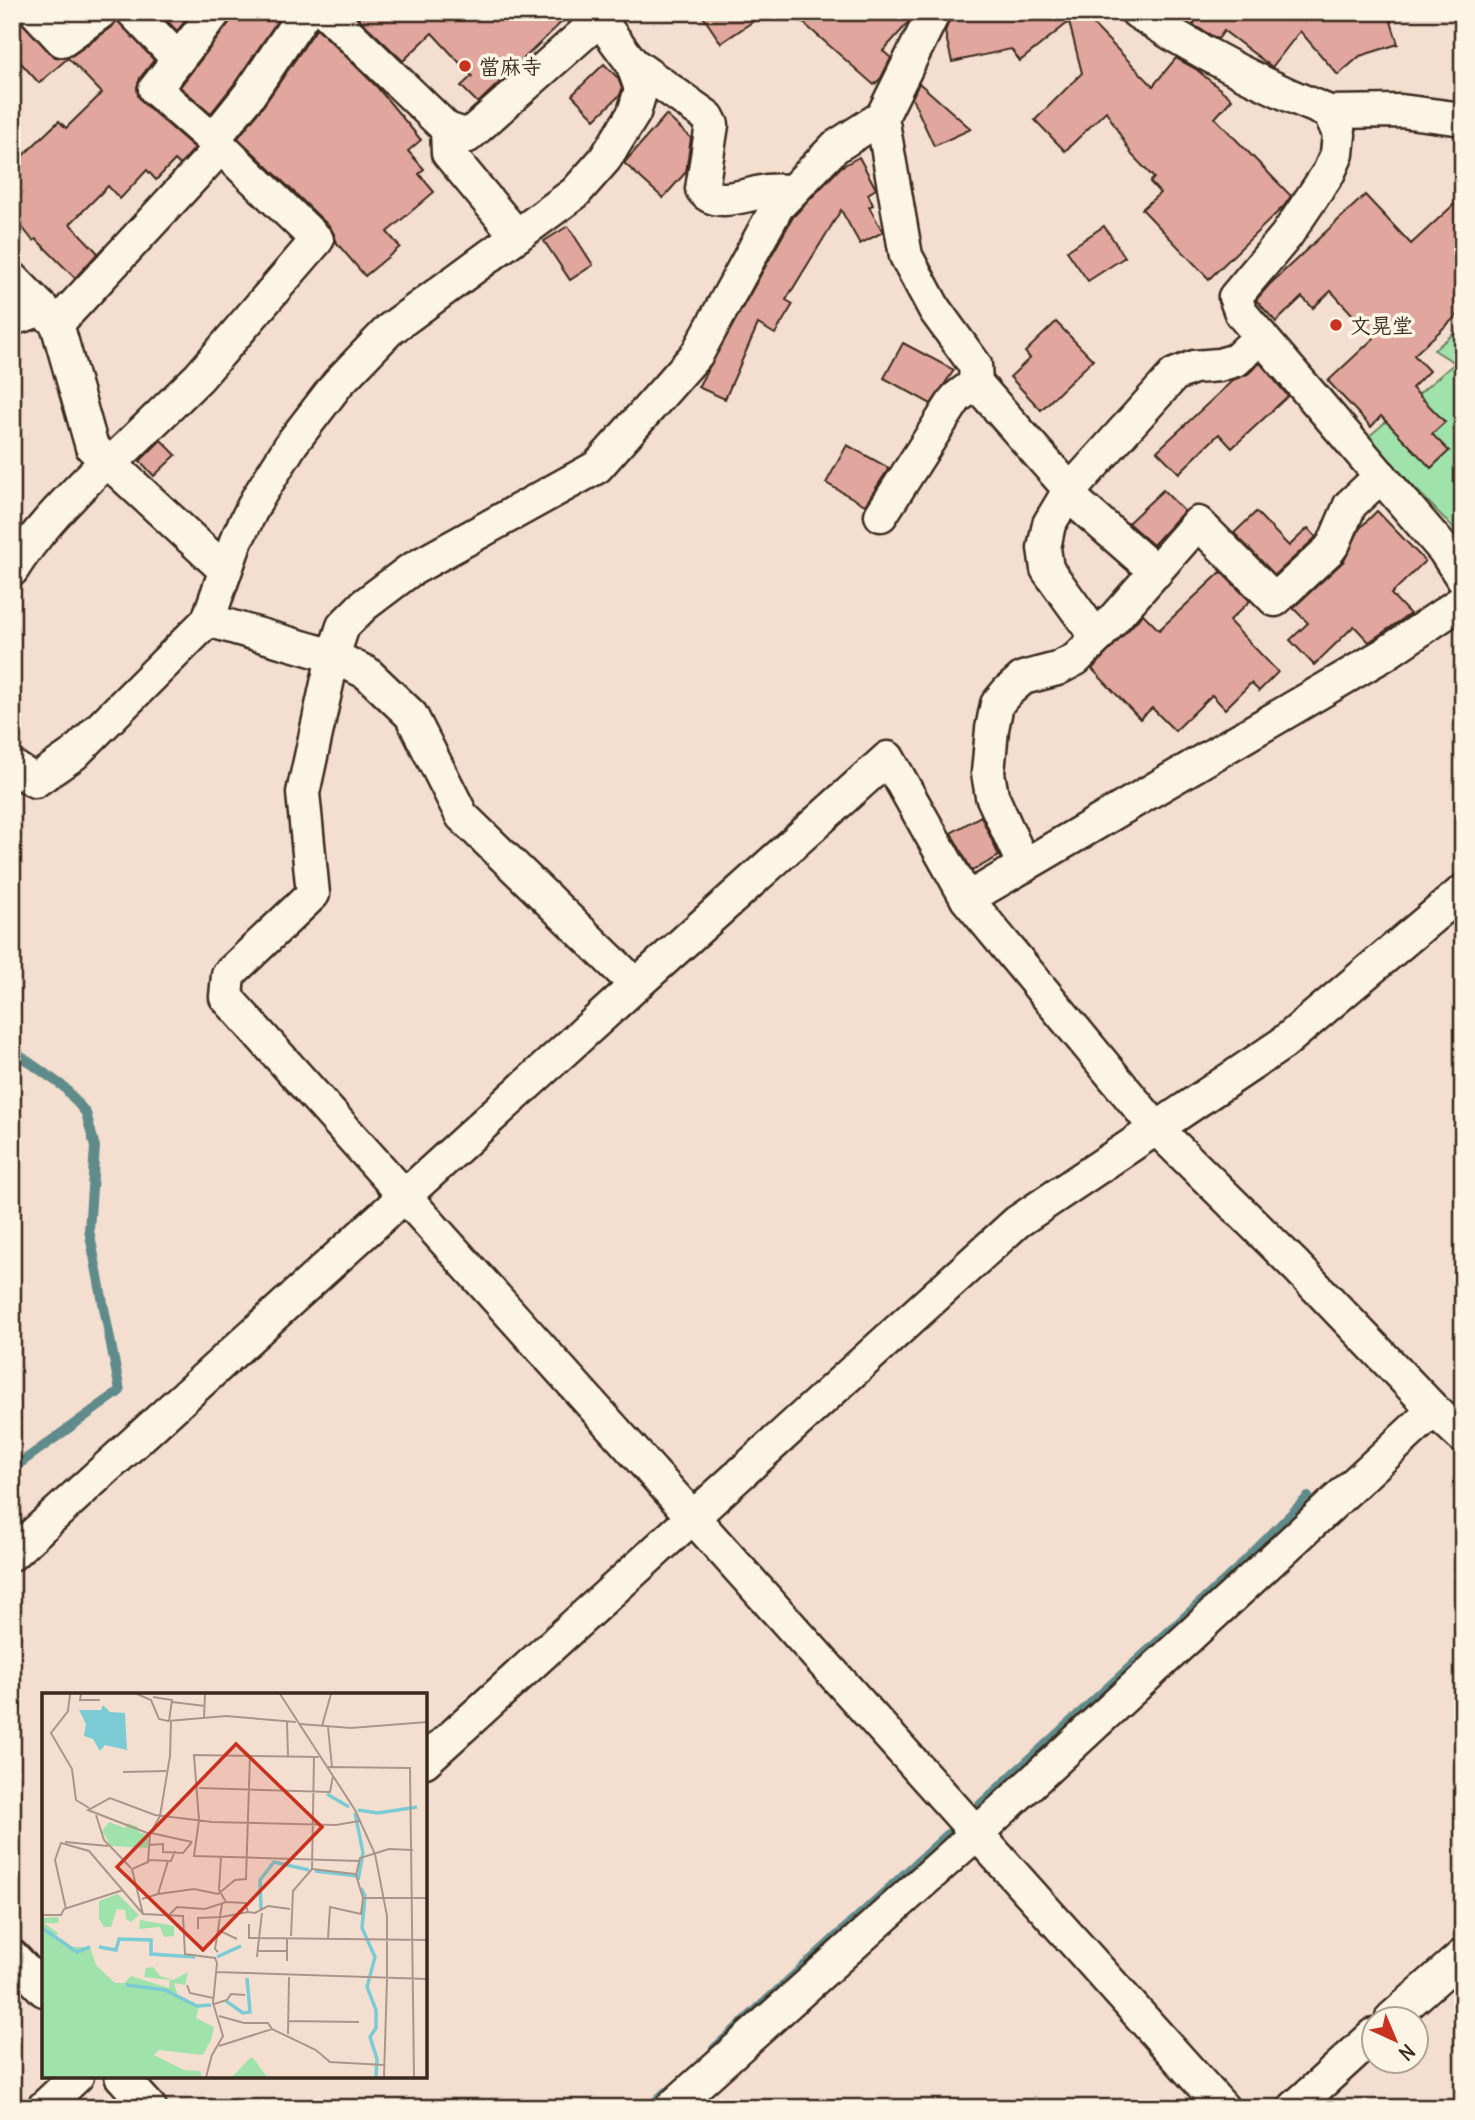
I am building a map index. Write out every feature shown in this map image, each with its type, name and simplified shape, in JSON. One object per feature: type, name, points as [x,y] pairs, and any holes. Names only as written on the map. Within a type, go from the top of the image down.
[{"type":"street","points":[[36,12],[62,40],[101,12]]},
{"type":"street","points":[[133,12],[178,59]]},
{"type":"street","points":[[12,570],[27,547],[60,508],[199,377],[317,240],[155,89],[215,12]]},
{"type":"street","points":[[12,319],[50,317],[217,144],[306,12]]},
{"type":"street","points":[[12,766],[35,781],[74,754],[208,620],[225,570],[257,499],[292,443],[338,383],[389,330],[575,194],[605,159],[634,113],[641,89],[632,63],[604,16],[468,136],[447,129],[326,12]]},
{"type":"street","points":[[934,12],[882,117],[835,147],[777,207],[697,354],[597,467],[409,571],[364,605],[344,626],[333,656],[303,793],[313,894],[228,975],[226,998],[1223,2108]]},
{"type":"street","points":[[1137,12],[1171,34],[1277,91],[1329,112],[1401,111],[1463,119]]},
{"type":"street","points":[[632,63],[708,117],[712,125],[702,189],[706,195],[717,198],[768,191],[792,191]]},
{"type":"street","points":[[1329,112],[1339,134],[1337,154],[1329,172],[1286,236],[1235,297],[1241,313],[1444,550],[1463,579]]},
{"type":"street","points":[[882,117],[906,256],[935,310],[975,365],[976,383],[1068,492],[1156,572]]},
{"type":"street","points":[[447,129],[448,153],[517,236]]},
{"type":"street","points":[[12,278],[50,317],[92,447],[225,570]]},
{"type":"street","points":[[1097,638],[1047,569],[1044,548],[1049,524],[1068,492],[1174,375],[1194,367],[1219,365],[1236,359],[1261,336]]},
{"type":"street","points":[[881,515],[956,398],[976,383]]},
{"type":"street","points":[[1024,866],[992,796],[988,773],[997,704],[1007,692],[1023,678],[1057,669],[1076,659],[1198,523],[1275,600],[1329,550],[1350,505],[1381,476]]},
{"type":"street","points":[[967,899],[1385,654],[1463,601]]},
{"type":"street","points":[[208,620],[333,656],[367,673],[411,715],[462,816],[636,985]]},
{"type":"street","points":[[12,1554],[888,758],[967,899],[1156,1128],[1463,1437]]},
{"type":"street","points":[[427,1759],[1017,1222],[1283,1044],[1463,891]]},
{"type":"street","points":[[671,2108],[977,1833],[1434,1410]]},
{"type":"street","points":[[12,1955],[42,1988]]},
{"type":"street","points":[[1408,2004],[1463,1955]]},
{"type":"street","points":[[1294,2108],[1360,2048]]},
{"type":"street","points":[[43,2108],[75,2078]]},
{"type":"street","points":[[123,2078],[150,2108]]},
{"type":"green space","points":[[1463,326],[1463,538],[1367,438],[1455,363],[1434,350]]},
{"type":"building","points":[[12,12],[18,12],[23,24],[49,52],[55,57],[64,58],[73,55],[112,27],[117,20],[154,60],[140,78],[138,96],[195,148],[180,165],[175,160],[156,180],[147,170],[120,199],[108,186],[70,224],[98,253],[75,278],[36,239],[33,241],[12,214],[12,166],[59,121],[66,128],[102,93],[68,58],[39,83],[12,53]]},
{"type":"building","points":[[159,12],[192,12],[177,31]]},
{"type":"building","points":[[233,12],[271,12],[278,20],[211,113],[180,87],[229,23]]},
{"type":"building","name":"當麻寺","points":[[360,12],[572,12],[478,103],[461,86],[472,76],[432,33],[403,61],[356,16]]},
{"type":"building","points":[[700,12],[767,12],[721,43]]},
{"type":"building","points":[[791,12],[913,12],[907,24],[883,51],[891,58],[881,78],[874,85]]},
{"type":"building","points":[[952,12],[1081,12],[1153,86],[1176,58],[1196,69],[1232,99],[1215,118],[1291,196],[1209,279],[1142,209],[1160,193],[1150,182],[1154,178],[1132,155],[1106,111],[1065,151],[1035,120],[1082,73],[1069,22],[1020,61],[1011,49],[952,62],[945,32]]},
{"type":"building","points":[[1201,12],[1388,12],[1398,44],[1360,56],[1338,75],[1300,31],[1272,67],[1224,31],[1218,39],[1193,25]]},
{"type":"building","points":[[317,28],[377,87],[421,140],[408,151],[424,169],[419,174],[434,192],[387,232],[400,247],[365,276],[335,241],[330,227],[238,138]]},
{"type":"building","points":[[604,64],[618,78],[622,89],[620,95],[595,119],[572,95]]},
{"type":"building","points":[[919,83],[971,129],[934,146],[912,98]]},
{"type":"building","points":[[666,115],[691,138],[686,172],[663,198],[624,163]]},
{"type":"building","points":[[859,157],[876,189],[868,194],[873,205],[869,207],[883,232],[860,244],[841,210],[786,300],[793,304],[775,334],[758,324],[725,399],[698,387],[793,217],[841,167]]},
{"type":"building","points":[[1365,195],[1411,244],[1463,196],[1463,310],[1414,355],[1429,371],[1412,388],[1445,422],[1432,434],[1449,451],[1431,468],[1381,416],[1371,427],[1328,381],[1374,338],[1331,291],[1313,308],[1302,297],[1276,322],[1256,300]]},
{"type":"building","points":[[568,226],[593,265],[570,280],[544,241]]},
{"type":"building","points":[[1104,226],[1125,257],[1088,281],[1067,251]]},
{"type":"building","points":[[1056,322],[1093,360],[1041,410],[1010,377],[1030,358],[1025,352]]},
{"type":"building","points":[[903,343],[954,370],[931,404],[884,378]]},
{"type":"building","points":[[1260,363],[1288,396],[1232,448],[1219,434],[1179,473],[1157,451],[1233,380],[1248,374]]},
{"type":"building","points":[[161,440],[176,455],[154,476],[140,461]]},
{"type":"building","points":[[847,445],[889,468],[865,505],[826,483]]},
{"type":"building","points":[[1163,490],[1184,511],[1153,545],[1128,523]]},
{"type":"building","points":[[1377,511],[1425,561],[1391,594],[1410,614],[1369,642],[1354,626],[1314,665],[1290,640],[1308,623],[1293,608],[1344,561],[1360,528]]},
{"type":"building","points":[[1256,512],[1289,546],[1308,528],[1316,537],[1275,575],[1234,533]]},
{"type":"building","points":[[1221,572],[1250,601],[1229,621],[1278,672],[1259,691],[1251,683],[1225,709],[1212,695],[1175,731],[1152,708],[1140,719],[1092,669],[1143,614],[1159,630]]},
{"type":"building","points":[[981,816],[999,856],[972,871],[951,833]]},
{"type":"waterway","points":[[12,1050],[64,1087],[86,1113],[95,1147],[89,1230],[120,1391],[12,1469]]},
{"type":"waterway","points":[[714,2049],[1237,1569],[1308,1497]]},
{"type":"waterway","points":[[649,2108],[666,2092]]},
{"type":"place","name":"當麻寺","points":[[465,66]]},
{"type":"place","name":"文晃堂","points":[[1336,325]]}]
